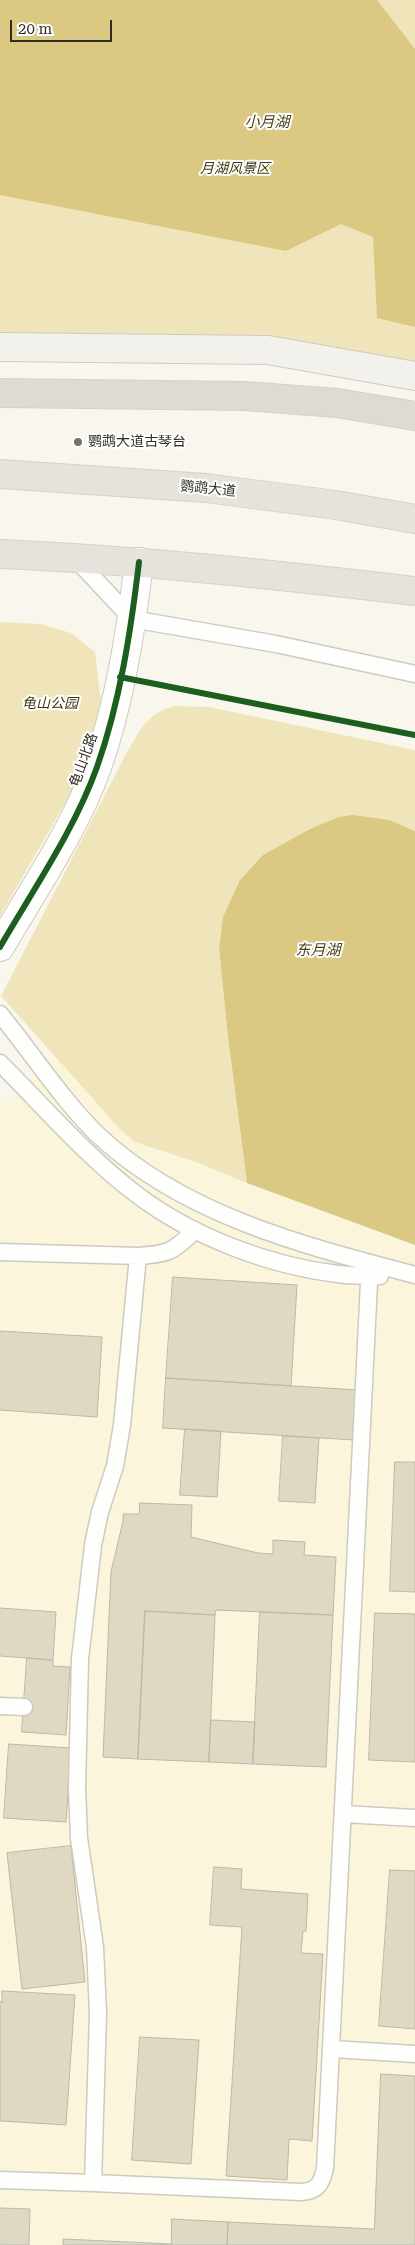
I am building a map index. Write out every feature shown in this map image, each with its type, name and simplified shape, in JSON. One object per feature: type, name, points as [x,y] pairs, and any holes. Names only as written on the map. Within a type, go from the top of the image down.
[{"type":"highway","points":[[0,393],[245,396],[337,403],[415,416]]},
{"type":"main road","points":[[0,347],[268,350],[415,376]]},
{"type":"main road","name":"鹦鹉大道","points":[[0,474],[206,488],[336,505],[415,519]]},
{"type":"main road","points":[[0,554],[139,562],[278,575],[415,591]]},
{"type":"street","name":"龟山北路","points":[[0,947],[72,822],[97,767],[111,718],[132,618],[139,562]]},
{"type":"lane","points":[[74,557],[132,618],[276,644],[415,674]]},
{"type":"lane","points":[[0,1014],[98,1134],[132,1163],[156,1180],[203,1205],[370,1270],[415,1276]]},
{"type":"lane","points":[[0,1063],[90,1153],[128,1188],[160,1211],[232,1247],[270,1259],[338,1274],[370,1270]]},
{"type":"lane","points":[[0,1252],[160,1255],[176,1250],[195,1230]]},
{"type":"lane","points":[[93,2183],[97,2004],[96,1947],[79,1838],[73,1711],[93,1545],[100,1512],[115,1466],[122,1425],[138,1256]]},
{"type":"lane","points":[[0,2180],[312,2191],[323,2180],[332,2049],[370,1270]]},
{"type":"lane","points":[[0,1706],[24,1708]]},
{"type":"lane","points":[[343,1814],[415,1818]]},
{"type":"lane","points":[[332,2049],[415,2054]]},
{"type":"shaded area","points":[[53,1053],[120,1129],[154,1150],[201,1164],[285,1198],[415,1245],[415,2245],[0,2245],[0,1103],[11,1102]]},
{"type":"green space","name":"小月湖","points":[[0,0],[415,0],[415,361],[302,342],[201,337],[0,335]]},
{"type":"green space","name":"龟山公园","points":[[0,622],[40,624],[71,633],[95,652],[102,710],[79,779],[0,916]]},
{"type":"green space","points":[[175,706],[209,707],[415,750],[415,831],[389,820],[338,817],[308,830],[263,855],[240,880],[223,917],[219,948],[228,1037],[247,1183],[201,1164],[135,1142],[120,1129],[1,996],[127,752],[141,729],[151,718],[165,709]]},
{"type":"water","name":"小月湖","points":[[0,0],[377,0],[415,49],[415,327],[377,318],[373,237],[341,224],[286,251],[0,195]]},
{"type":"water","name":"东月湖","points":[[353,815],[389,820],[415,831],[415,1245],[247,1183],[228,1037],[219,948],[223,917],[240,880],[263,855],[308,830],[338,817]]},
{"type":"building","points":[[173,1277],[297,1285],[291,1386],[166,1378]]},
{"type":"building","points":[[0,1331],[102,1337],[97,1417],[0,1410]]},
{"type":"building","points":[[166,1378],[358,1390],[354,1440],[163,1428]]},
{"type":"building","points":[[185,1429],[221,1431],[217,1497],[180,1495]]},
{"type":"building","points":[[283,1436],[319,1438],[315,1503],[279,1501]]},
{"type":"building","points":[[395,1462],[415,1462],[415,1592],[390,1591]]},
{"type":"building","points":[[140,1503],[192,1505],[191,1537],[258,1553],[273,1554],[273,1540],[305,1542],[304,1555],[336,1557],[333,1615],[216,1610],[215,1615],[145,1611],[138,1759],[103,1757],[111,1572],[123,1514],[139,1514]]},
{"type":"building","points":[[0,1608],[56,1612],[53,1660],[0,1656]]},
{"type":"building","points":[[145,1611],[215,1615],[209,1762],[138,1759]]},
{"type":"building","points":[[260,1612],[333,1615],[326,1767],[253,1764]]},
{"type":"building","points":[[375,1613],[415,1614],[415,1762],[369,1760]]},
{"type":"building","points":[[27,1658],[53,1660],[53,1666],[70,1667],[66,1735],[22,1732]]},
{"type":"building","points":[[211,1720],[255,1722],[253,1764],[209,1762]]},
{"type":"building","points":[[9,1744],[71,1748],[66,1822],[4,1818]]},
{"type":"building","points":[[71,1846],[85,1982],[22,1989],[7,1853]]},
{"type":"building","points":[[214,1867],[242,1869],[241,1889],[308,1894],[306,1931],[303,1931],[301,1953],[323,1954],[312,2141],[289,2139],[287,2180],[226,2176],[242,1927],[210,1925]]},
{"type":"building","points":[[390,1870],[415,1871],[415,2029],[379,2026]]},
{"type":"building","points":[[2,1991],[75,1995],[66,2125],[0,2121],[0,2001],[2,2002]]},
{"type":"building","points":[[140,2037],[199,2040],[191,2164],[132,2160]]},
{"type":"building","points":[[381,2074],[415,2076],[415,2245],[227,2245],[228,2222],[374,2229]]},
{"type":"building","points":[[0,2208],[30,2209],[29,2245],[0,2245]]},
{"type":"building","points":[[172,2219],[228,2222],[227,2245],[63,2245],[63,2239],[171,2244]]},
{"type":"cycle path","points":[[0,947],[65,836],[88,790],[97,767],[112,717],[124,666],[139,562]]},
{"type":"cycle path","points":[[120,677],[415,735]]},
{"type":"place","name":"鹦鹉大道古琴台","points":[[78,442]]},
{"type":"park label","name":"月湖风景区","points":[[235,169]]}]
